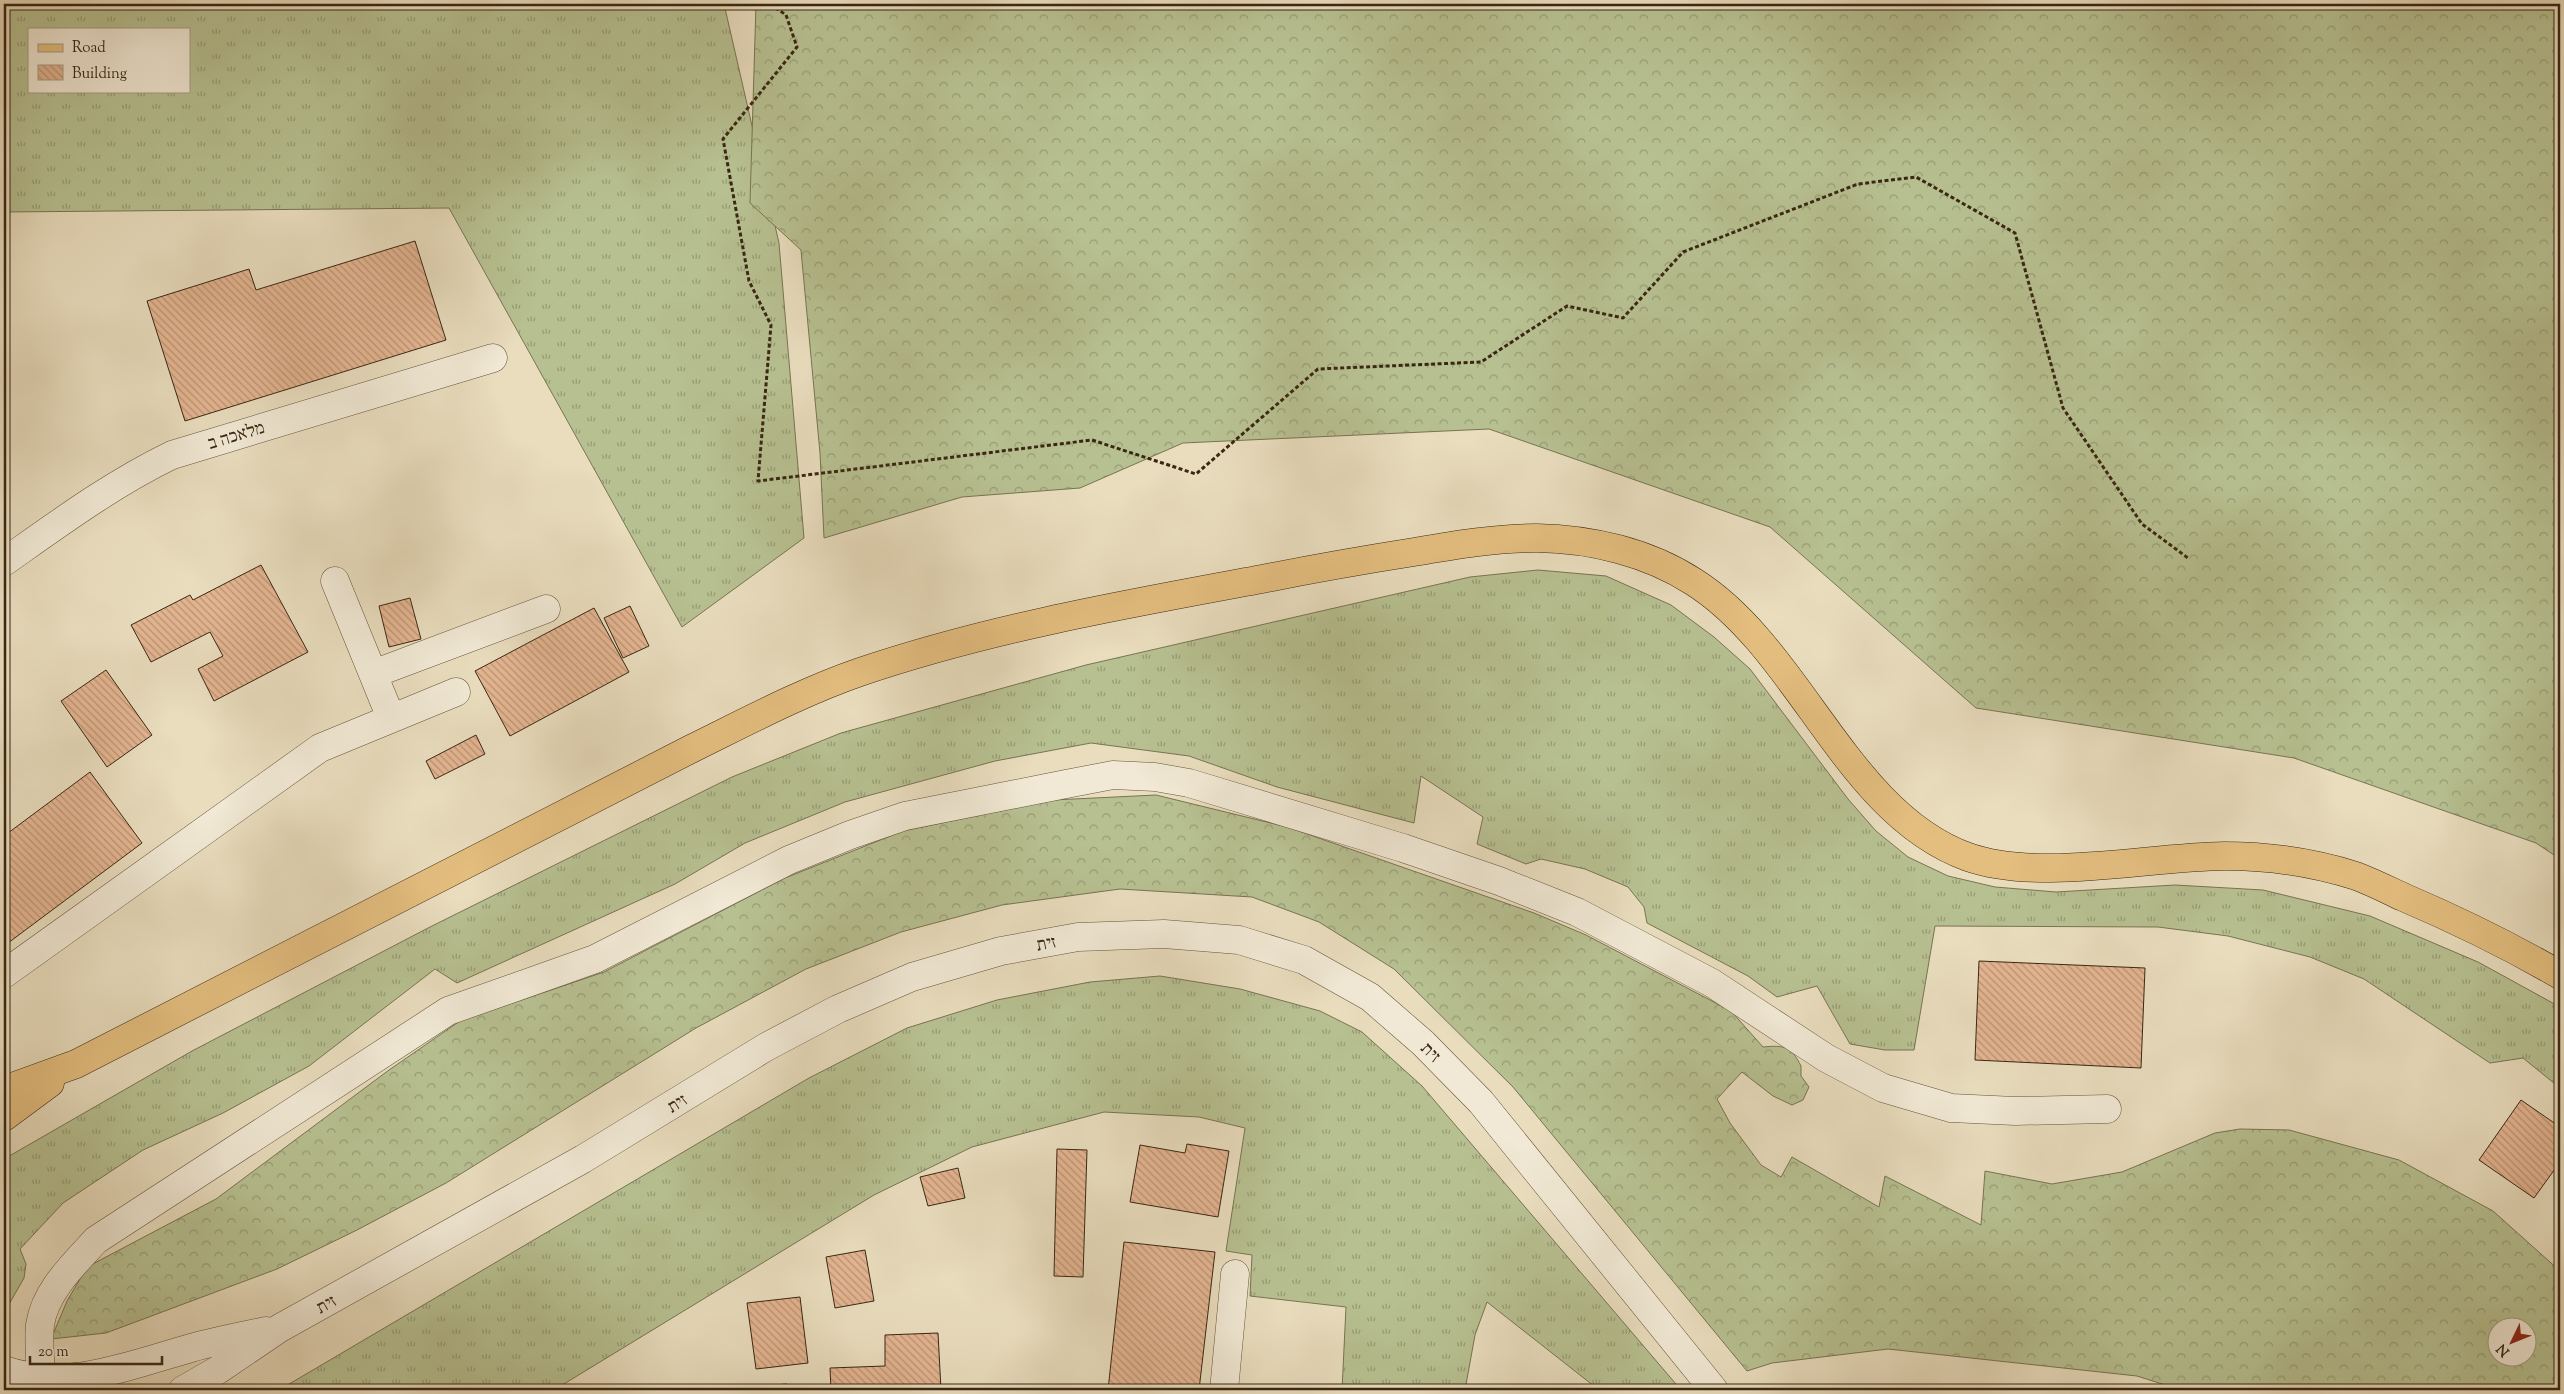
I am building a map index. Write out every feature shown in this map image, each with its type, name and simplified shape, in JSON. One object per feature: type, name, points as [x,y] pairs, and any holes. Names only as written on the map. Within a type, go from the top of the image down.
[{"type":"main road","points":[[4,1090],[76,1064],[774,708],[855,673],[947,645],[1083,612],[1340,564],[1463,544],[1513,539],[1542,538],[1604,545],[1651,560],[1695,582],[1731,611],[1770,654],[1853,764],[1880,794],[1908,822],[1938,844],[1970,858],[2010,867],[2068,867],[2229,856],[2294,861],[2364,880],[2440,913],[2560,975]]},
{"type":"main road","points":[[4,1117],[76,1064]]},
{"type":"street","name":"מלאכה ב","points":[[4,562],[87,503],[147,467],[172,455],[492,358]]},
{"type":"street","points":[[335,581],[392,718]]},
{"type":"street","points":[[373,674],[546,609]]},
{"type":"street","points":[[4,974],[320,748],[456,692]]},
{"type":"street","points":[[42,1384],[40,1326],[45,1308],[64,1276],[96,1240],[448,1011],[595,958],[789,860],[850,834],[905,816],[1113,775],[1155,777],[1190,783],[1411,851],[1499,881],[1577,912],[1712,983],[1826,1058],[1883,1088],[1951,1108],[2015,1111],[2107,1109]]},
{"type":"street","name":"זית","points":[[182,1390],[218,1370],[280,1328],[583,1159],[766,1047],[838,1009],[912,977],[1001,952],[1078,937],[1164,934],[1238,940],[1304,960],[1370,997],[1423,1043],[1481,1102],[1714,1390]]},
{"type":"street","points":[[1224,1390],[1235,1274]]},
{"type":"street","name":"זית","points":[[4,1370],[42,1384],[85,1376],[202,1345],[280,1328]]},
{"type":"path","points":[[770,4],[786,15],[796,47],[723,139],[749,281],[771,325],[758,481],[1092,440],[1196,474],[1318,369],[1482,362],[1567,306],[1623,318],[1683,252],[1858,184],[1916,177],[2015,233],[2064,408],[2142,524],[2188,558]]},
{"type":"green space","points":[[4,4],[724,4],[779,243],[804,538],[682,627],[449,208],[4,212]]},
{"type":"green space","points":[[756,4],[2560,4],[2560,859],[2536,843],[2294,758],[1976,708],[1770,527],[1489,429],[1183,443],[1080,488],[962,497],[824,538],[820,453],[801,250],[750,203]]},
{"type":"green space","points":[[1538,570],[1606,576],[1671,605],[1714,637],[1750,669],[1848,799],[1876,831],[1908,857],[1948,876],[1995,887],[2056,892],[2175,885],[2263,890],[2370,916],[2478,962],[2560,1007],[2560,1088],[2523,1058],[2490,1063],[2364,979],[2310,957],[2228,936],[2158,927],[1935,926],[1914,1050],[1885,1050],[1850,1044],[1817,986],[1777,997],[1748,976],[1647,923],[1644,907],[1628,887],[1585,869],[1541,859],[1526,864],[1477,844],[1483,817],[1421,776],[1414,823],[1277,787],[1189,756],[1091,743],[995,761],[845,802],[745,843],[675,884],[457,983],[435,969],[309,1066],[223,1113],[143,1150],[63,1203],[20,1249],[26,1264],[24,1278],[4,1313],[4,1159],[192,1051],[430,927],[732,777],[841,733],[1086,665],[1470,577]]},
{"type":"green space","points":[[1156,795],[1287,827],[1534,913],[1586,935],[1731,1011],[1763,1047],[1782,1047],[1794,1054],[1801,1066],[1801,1076],[1809,1087],[1803,1100],[1792,1105],[1773,1096],[1742,1072],[1717,1099],[1730,1123],[1761,1165],[1781,1177],[1792,1157],[1879,1207],[1885,1176],[1981,1225],[1985,1171],[2052,1184],[2122,1172],[2215,1133],[2240,1129],[2289,1130],[2399,1160],[2493,1211],[2560,1271],[2560,1390],[2181,1390],[2137,1376],[1888,1349],[1772,1363],[1747,1371],[1513,1087],[1394,969],[1319,922],[1252,897],[1120,889],[1002,905],[901,932],[806,969],[696,1028],[446,1183],[357,1230],[277,1269],[106,1333],[51,1339],[67,1301],[87,1267],[216,1199],[389,1070],[460,1021],[604,972],[785,878],[903,831],[1053,800]]},
{"type":"green space","points":[[1160,976],[1240,989],[1320,1011],[1362,1032],[1422,1086],[1681,1390],[1599,1390],[1487,1302],[1475,1335],[1465,1390],[1342,1390],[1346,1307],[1250,1296],[1252,1255],[1226,1251],[1245,1128],[1199,1117],[1104,1112],[972,1147],[874,1195],[554,1390],[279,1390],[809,1078],[907,1028],[997,1000],[1090,982]]},
{"type":"building","points":[[415,241],[446,340],[185,421],[147,301],[249,269],[256,290]]},
{"type":"building","points":[[261,565],[308,652],[214,701],[198,669],[223,656],[210,632],[151,662],[131,625],[190,595],[193,600]]},
{"type":"building","points":[[410,598],[421,639],[389,647],[379,606]]},
{"type":"building","points":[[630,606],[649,646],[623,658],[604,618]]},
{"type":"building","points":[[594,608],[629,672],[510,736],[475,671]]},
{"type":"building","points":[[106,670],[152,735],[107,767],[61,701]]},
{"type":"building","points":[[476,735],[485,754],[435,779],[426,761]]},
{"type":"building","points":[[90,772],[142,843],[4,946],[4,836]]},
{"type":"building","points":[[1979,961],[2145,968],[2141,1068],[1975,1060]]},
{"type":"building","points":[[2521,1100],[2560,1127],[2560,1162],[2534,1198],[2479,1160]]},
{"type":"building","points":[[1187,1144],[1229,1151],[1218,1217],[1130,1202],[1140,1145],[1185,1153]]},
{"type":"building","points":[[1057,1149],[1087,1150],[1083,1277],[1054,1276]]},
{"type":"building","points":[[958,1168],[965,1198],[928,1206],[920,1177]]},
{"type":"building","points":[[1124,1242],[1215,1252],[1199,1390],[1108,1390]]},
{"type":"building","points":[[865,1250],[874,1301],[835,1308],[826,1257]]},
{"type":"building","points":[[800,1297],[808,1363],[756,1369],[747,1303]]},
{"type":"building","points":[[938,1333],[941,1390],[831,1390],[830,1368],[885,1366],[885,1335]]},
{"type":"building","points":[[787,1384],[788,1390],[704,1390]]}]
